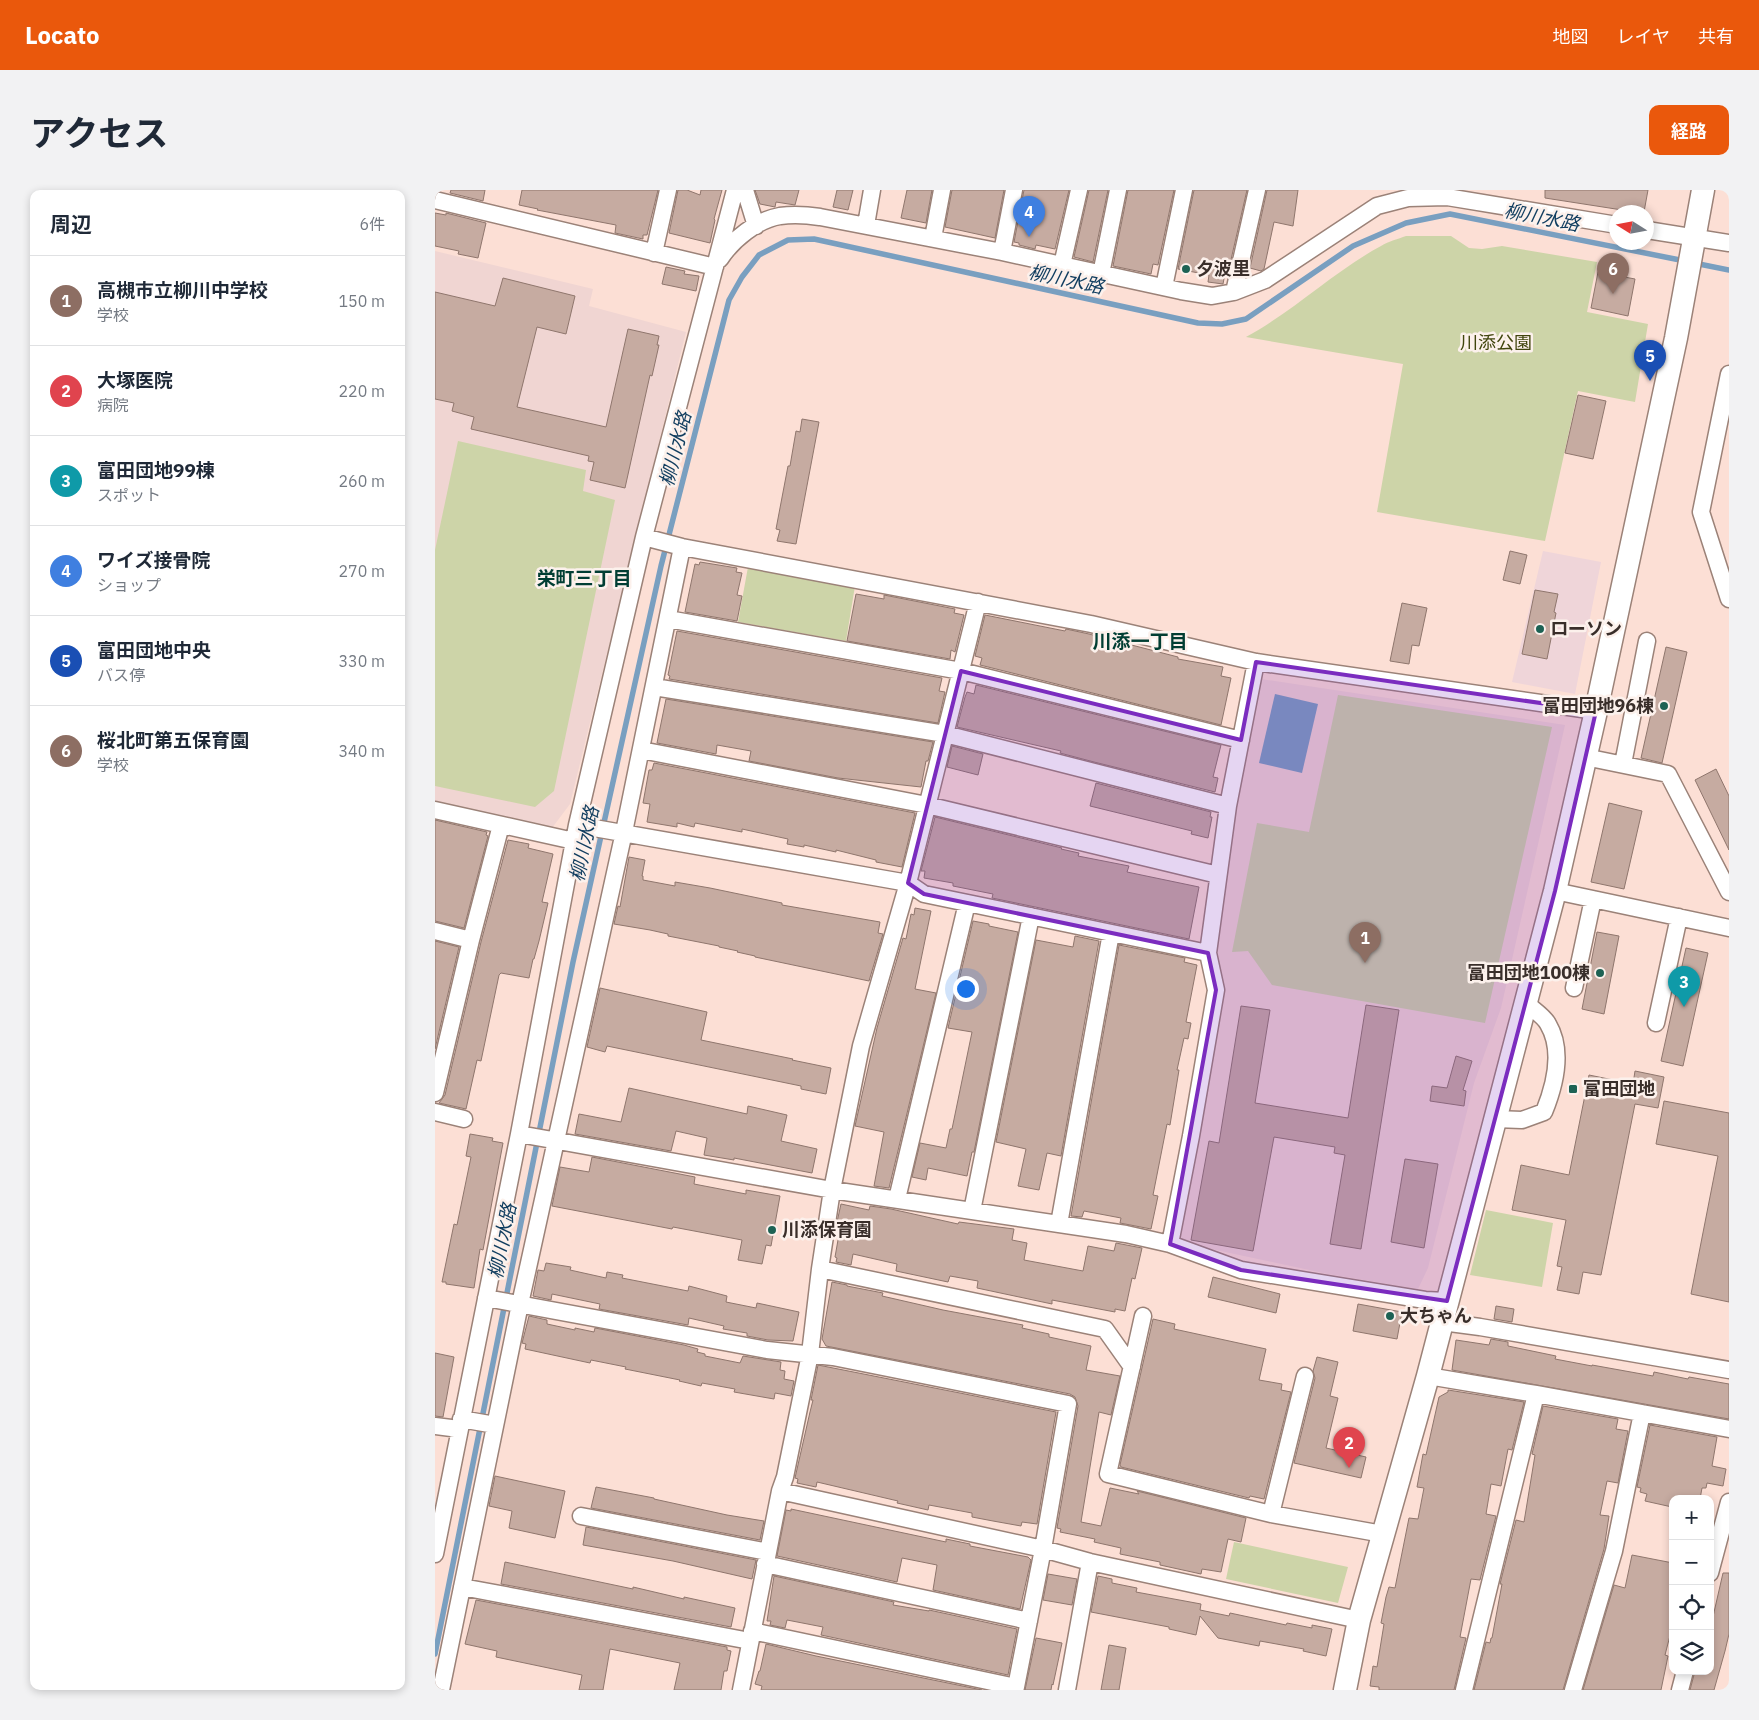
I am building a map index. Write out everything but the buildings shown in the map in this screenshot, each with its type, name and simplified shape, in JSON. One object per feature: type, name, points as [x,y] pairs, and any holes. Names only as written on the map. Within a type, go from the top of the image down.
[{"type":"street","points":[[654,253],[669,190]]},
{"type":"street","points":[[435,1554],[519,1134],[575,833],[644,537],[735,190]]},
{"type":"street","points":[[745,190],[756,226]]},
{"type":"street","points":[[866,225],[872,190]]},
{"type":"street","points":[[933,238],[942,190]]},
{"type":"street","points":[[1002,252],[1014,190]]},
{"type":"street","points":[[1062,265],[1079,190]]},
{"type":"street","points":[[1101,274],[1118,190]]},
{"type":"street","points":[[1164,288],[1184,190]]},
{"type":"street","points":[[1234,292],[1257,190]]},
{"type":"street","points":[[1347,1688],[1359,1620],[1428,1376],[1555,891],[1596,712],[1687,280],[1703,190]]},
{"type":"street","points":[[715,267],[726,249],[741,234],[779,216],[799,214],[933,238],[1164,288],[1212,296],[1234,292],[1265,280],[1377,206],[1408,198],[1447,197],[1609,225]]},
{"type":"street","points":[[435,200],[715,267]]},
{"type":"street","points":[[1654,231],[1694,240],[1729,243]]},
{"type":"street","points":[[1729,374],[1701,512],[1729,599]]},
{"type":"street","points":[[644,537],[683,547],[1091,624],[1256,662],[1596,712]]},
{"type":"street","points":[[441,1690],[520,1304],[624,832],[683,547]]},
{"type":"street","points":[[741,1690],[780,1490],[785,1477],[810,1354],[832,1190],[861,1046],[908,883],[978,602]]},
{"type":"street","points":[[668,619],[961,671],[1241,740]]},
{"type":"street","points":[[1623,764],[1647,641]]},
{"type":"street","points":[[1170,1244],[1216,990],[1207,953],[1229,806],[1256,662]]},
{"type":"street","points":[[654,687],[945,734],[1229,806]]},
{"type":"street","points":[[641,750],[927,805],[1218,875]]},
{"type":"street","points":[[1585,757],[1668,774],[1729,892]]},
{"type":"street","points":[[435,810],[501,825],[575,833],[624,832],[908,883],[924,894],[1207,953]]},
{"type":"street","points":[[435,1093],[471,940],[501,825]]},
{"type":"street","points":[[1555,891],[1729,928]]},
{"type":"street","points":[[1574,988],[1593,899]]},
{"type":"street","points":[[897,1200],[967,903]]},
{"type":"street","points":[[972,1211],[1031,916]]},
{"type":"street","points":[[1656,1023],[1679,916]]},
{"type":"street","points":[[435,931],[471,940]]},
{"type":"street","points":[[1059,1224],[1111,933]]},
{"type":"street","points":[[1495,1119],[1522,1120],[1544,1112],[1550,1097],[1557,1067],[1556,1045],[1548,1023],[1525,1002]]},
{"type":"street","points":[[435,1112],[464,1119]]},
{"type":"street","points":[[519,1134],[832,1190],[1126,1234],[1170,1244],[1241,1270],[1425,1300],[1444,1312],[1480,1327],[1729,1370]]},
{"type":"street","points":[[820,1269],[1105,1329],[1132,1367]]},
{"type":"street","points":[[462,1587],[751,1636],[1016,1687],[1043,1549],[1068,1404],[833,1356],[767,1350],[486,1298]]},
{"type":"street","points":[[1143,1316],[1108,1474],[1271,1514],[1383,1534]]},
{"type":"street","points":[[1271,1514],[1305,1376]]},
{"type":"street","points":[[1428,1376],[1729,1429]]},
{"type":"street","points":[[1464,1690],[1536,1394]]},
{"type":"street","points":[[1573,1690],[1614,1551],[1642,1413]]},
{"type":"street","points":[[435,1426],[460,1424],[495,1425]]},
{"type":"street","points":[[780,1490],[1043,1549],[1090,1562],[1359,1620]]},
{"type":"street","points":[[1714,1558],[1729,1502]]},
{"type":"street","points":[[581,1516],[767,1558],[1029,1621]]},
{"type":"street","points":[[1067,1690],[1090,1562]]},
{"type":"street","points":[[1680,1690],[1684,1675]]},
{"type":"highlighted area","points":[[1256,662],[1596,711],[1555,891],[1447,1301],[1241,1270],[1170,1244],[1216,990],[1208,953],[924,894],[908,883],[961,671],[1241,740]]},
{"type":"shaded area","points":[[435,251],[593,289],[589,306],[686,332],[570,804],[552,828],[435,802]]},
{"type":"shaded area","points":[[1543,551],[1601,562],[1575,694],[1512,682]]},
{"type":"shaded area","points":[[1261,679],[1565,725],[1501,1008],[1474,1083],[1428,1268],[1418,1289],[1328,1274],[1174,1241],[1222,987],[1216,938],[1238,799]]},
{"type":"green space","name":"川添公園","points":[[1406,236],[1451,236],[1469,248],[1482,249],[1502,246],[1597,262],[1587,312],[1648,324],[1635,402],[1578,391],[1545,541],[1377,512],[1403,364],[1246,337],[1264,327],[1363,256],[1387,243]]},
{"type":"green space","points":[[458,441],[586,470],[583,491],[615,500],[554,791],[535,807],[435,786],[435,550]]},
{"type":"green space","points":[[748,567],[855,586],[846,641],[738,622]]},
{"type":"green space","points":[[1338,695],[1552,727],[1485,1023],[1272,985],[1248,951],[1232,952],[1257,823],[1309,832]]},
{"type":"green space","points":[[1486,1210],[1553,1223],[1542,1287],[1470,1275]]},
{"type":"green space","points":[[1234,1542],[1348,1567],[1338,1603],[1226,1579]]},
{"type":"water","points":[[1275,694],[1318,704],[1302,773],[1259,763]]},
{"type":"waterway","name":"柳川水路","points":[[435,1654],[573,962],[661,566],[729,300],[742,277],[759,255],[788,240],[814,239],[1198,323],[1222,324],[1246,319],[1353,246],[1406,223],[1450,214],[1685,261]]},
{"type":"waterway","name":"柳川水路","points":[[1694,263],[1729,270]]},
{"type":"place","name":"ワイズ接骨院","points":[[1029,237]]},
{"type":"place","name":"夕波里","points":[[1186,269]]},
{"type":"place","name":"桜北町第五保育園","points":[[1613,294]]},
{"type":"place","name":"富田団地中央","points":[[1650,381]]},
{"type":"place","name":"ローソン","points":[[1540,629]]},
{"type":"place","name":"富田団地96棟","points":[[1664,706]]},
{"type":"place","name":"高槻市立柳川中学校","points":[[1365,963]]},
{"type":"place","name":"富田団地100棟","points":[[1600,973]]},
{"type":"place","name":"富田団地99棟","points":[[1684,1007]]},
{"type":"place","name":"富田団地","points":[[1573,1089]]},
{"type":"place","name":"川添保育園","points":[[772,1230]]},
{"type":"place","name":"大ちゃん","points":[[1390,1316]]},
{"type":"place","name":"大塚医院","points":[[1349,1468]]},
{"type":"district","name":"栄町三丁目","points":[[584,578]]},
{"type":"district","name":"川添一丁目","points":[[1140,641]]}]
